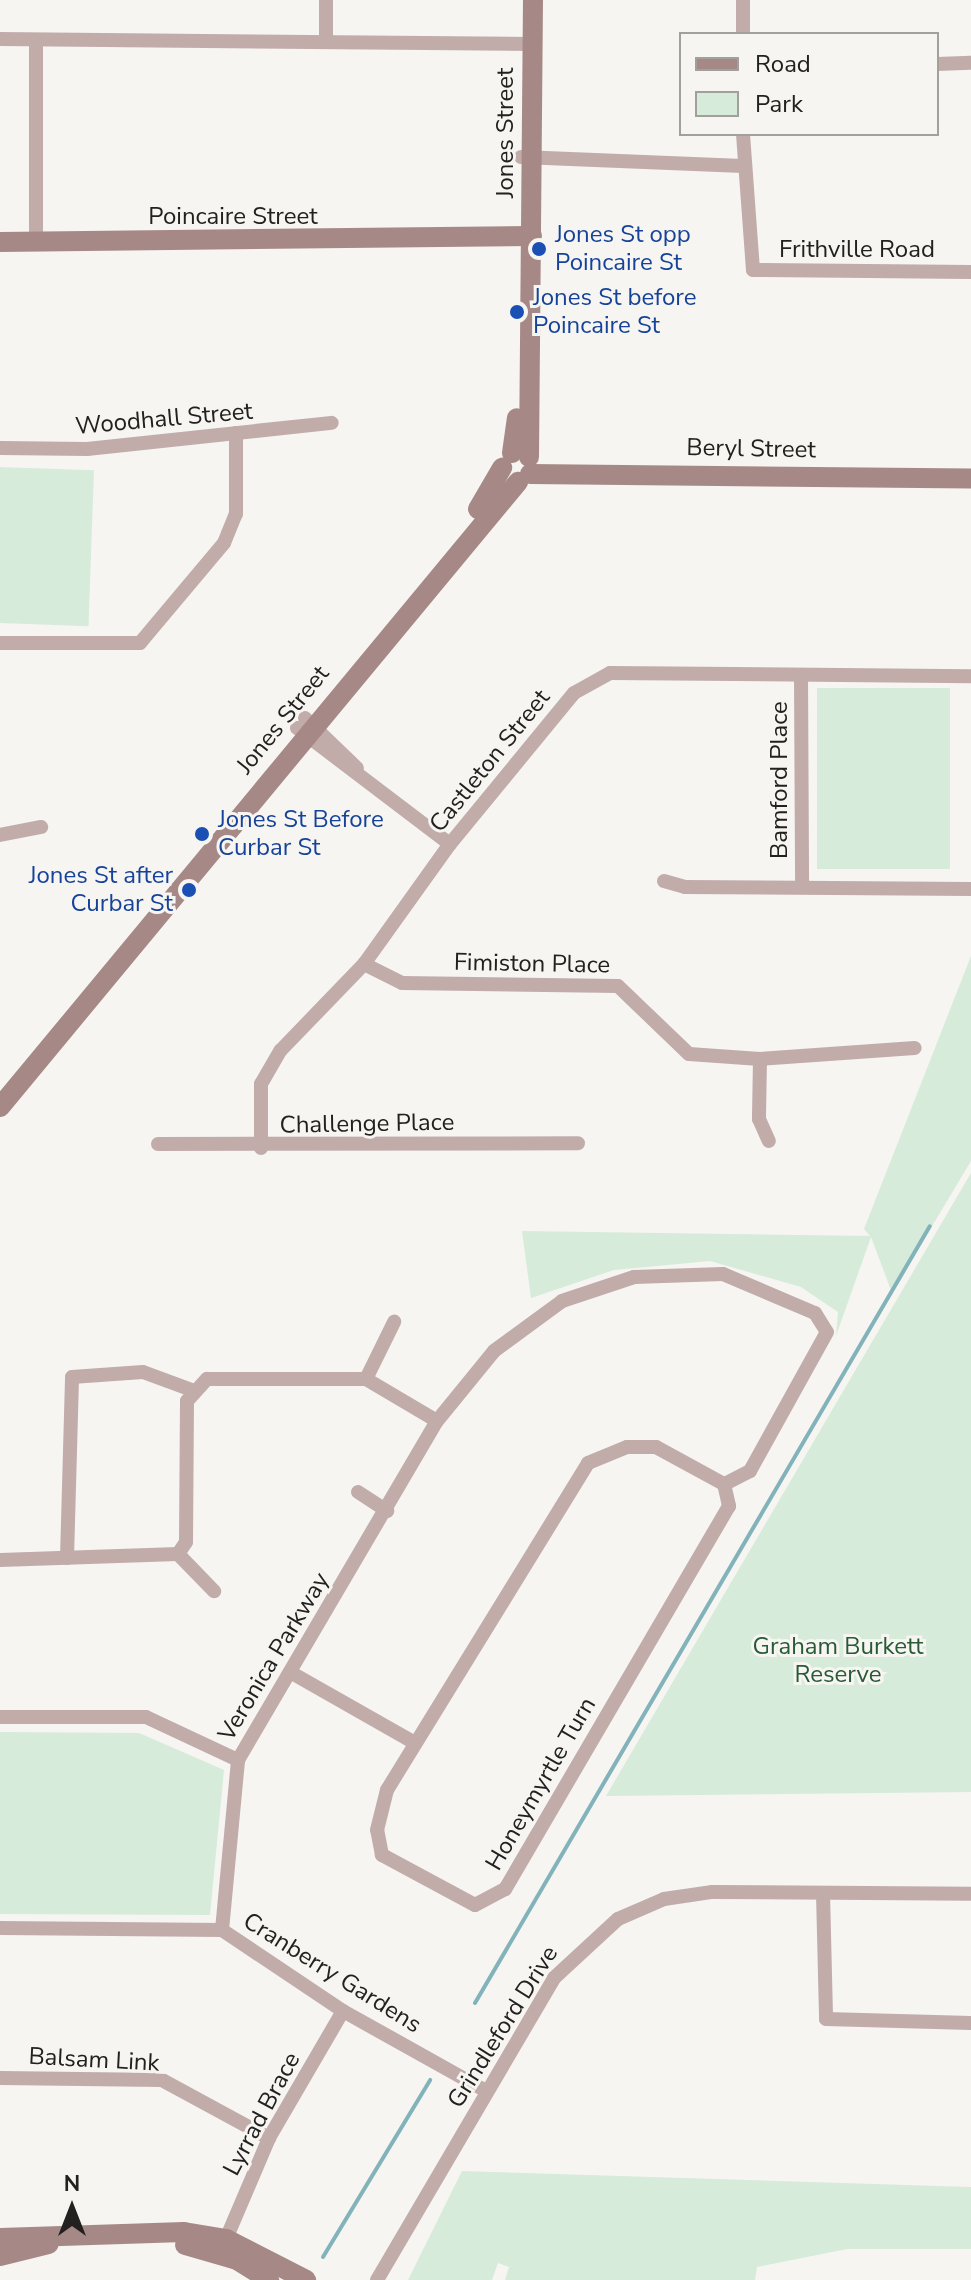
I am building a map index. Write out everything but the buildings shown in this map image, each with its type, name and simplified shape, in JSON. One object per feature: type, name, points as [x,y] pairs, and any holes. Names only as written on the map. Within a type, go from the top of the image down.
[{"type":"street","points":[[326,0],[326,39]]},
{"type":"street","name":"Jones Street","points":[[0,1089],[518,467],[527,241],[527,40],[522,0]]},
{"type":"street","name":"Jones Street","points":[[527,40],[533,0]]},
{"type":"street","points":[[743,0],[743,32]]},
{"type":"street","points":[[0,39],[527,40]]},
{"type":"street","points":[[36,40],[36,242]]},
{"type":"street","points":[[939,64],[971,63]]},
{"type":"street","points":[[527,163],[578,159],[743,166],[743,136]]},
{"type":"street","name":"Frithville Road","points":[[743,166],[747,263],[766,271],[971,272]]},
{"type":"street","name":"Poincaire Street","points":[[0,242],[527,241]]},
{"type":"street","name":"Woodhall Street","points":[[0,448],[87,449],[332,423]]},
{"type":"street","points":[[0,643],[140,643],[224,543],[236,514],[236,433]]},
{"type":"street","name":"Beryl Street","points":[[518,467],[971,479]]},
{"type":"street","name":"Castleton Street","points":[[261,1148],[261,1084],[281,1050],[364,964],[450,844],[574,693],[610,673],[971,676]]},
{"type":"street","name":"Bamford Place","points":[[801,675],[802,886]]},
{"type":"street","points":[[305,726],[450,844]]},
{"type":"street","name":"Jones Street","points":[[0,1107],[305,726]]},
{"type":"street","points":[[0,835],[41,827]]},
{"type":"street","name":"Bamford Place","points":[[664,881],[971,889]]},
{"type":"street","name":"Fimiston Place","points":[[364,964],[402,983],[618,986],[689,1054],[760,1059],[915,1048]]},
{"type":"street","points":[[760,1059],[759,1119],[769,1141]]},
{"type":"street","name":"Challenge Place","points":[[158,1144],[261,1148],[578,1143]]},
{"type":"street","name":"Veronica Parkway","points":[[222,1930],[238,1760],[387,1511],[437,1421],[494,1351],[562,1301],[634,1277],[723,1274],[815,1313],[827,1332],[750,1471],[724,1484]]},
{"type":"street","points":[[366,1379],[394,1322]]},
{"type":"street","points":[[67,1558],[72,1377],[143,1372],[192,1390]]},
{"type":"street","points":[[192,1390],[207,1379],[366,1379],[437,1421]]},
{"type":"street","points":[[178,1554],[186,1542],[192,1390]]},
{"type":"street","name":"Honeymyrtle Turn","points":[[627,1447],[656,1447],[724,1484],[729,1506],[505,1889],[475,1905],[382,1855],[377,1830],[387,1790],[415,1743],[588,1463],[627,1447]]},
{"type":"street","points":[[358,1492],[387,1511]]},
{"type":"street","points":[[0,1560],[178,1554],[214,1591]]},
{"type":"street","points":[[290,1672],[415,1743]]},
{"type":"street","points":[[0,1717],[146,1717],[238,1760]]},
{"type":"street","name":"Grindleford Drive","points":[[381,2278],[486,2091],[554,1978],[618,1919],[664,1899],[712,1892],[971,1894]]},
{"type":"street","points":[[823,1893],[826,2019],[971,2023]]},
{"type":"street","name":"Cranberry Gardens","points":[[0,1928],[222,1930],[343,2011],[486,2091]]},
{"type":"street","name":"Lyrrad Brace","points":[[226,2239],[269,2138],[343,2011]]},
{"type":"street","name":"Balsam Link","points":[[0,2078],[162,2080],[269,2138]]},
{"type":"street","points":[[0,2238],[107,2231],[226,2239],[306,2280]]},
{"type":"street","points":[[0,2256],[36,2244],[178,2245],[256,2277]]},
{"type":"green space","points":[[0,467],[94,470],[88,626],[0,623]]},
{"type":"green space","points":[[817,688],[950,688],[950,869],[817,869]]},
{"type":"green space","points":[[971,956],[971,1161],[892,1293],[871,1237],[836,1336],[838,1312],[801,1287],[710,1261],[614,1270],[531,1298],[522,1231],[870,1236],[864,1229]]},
{"type":"green space","name":"Graham Burkett Reserve","points":[[971,1173],[971,1792],[606,1796]]},
{"type":"green space","points":[[0,1732],[139,1733],[224,1770],[210,1915],[0,1914]]},
{"type":"green space","points":[[462,2171],[971,2187],[971,2249],[847,2249],[757,2267],[755,2280],[505,2280],[509,2267],[498,2263],[492,2280],[408,2280]]},
{"type":"waterway","points":[[475,2003],[930,1226]]},
{"type":"waterway","points":[[323,2257],[430,2080]]},
{"type":"place","name":"Jones St opp Poincaire St","points":[[539,249]]},
{"type":"place","name":"Jones St before Poincaire St","points":[[517,312]]},
{"type":"place","name":"Jones St Before Curbar St","points":[[202,834]]},
{"type":"place","name":"Jones St after Curbar St","points":[[189,890]]}]
